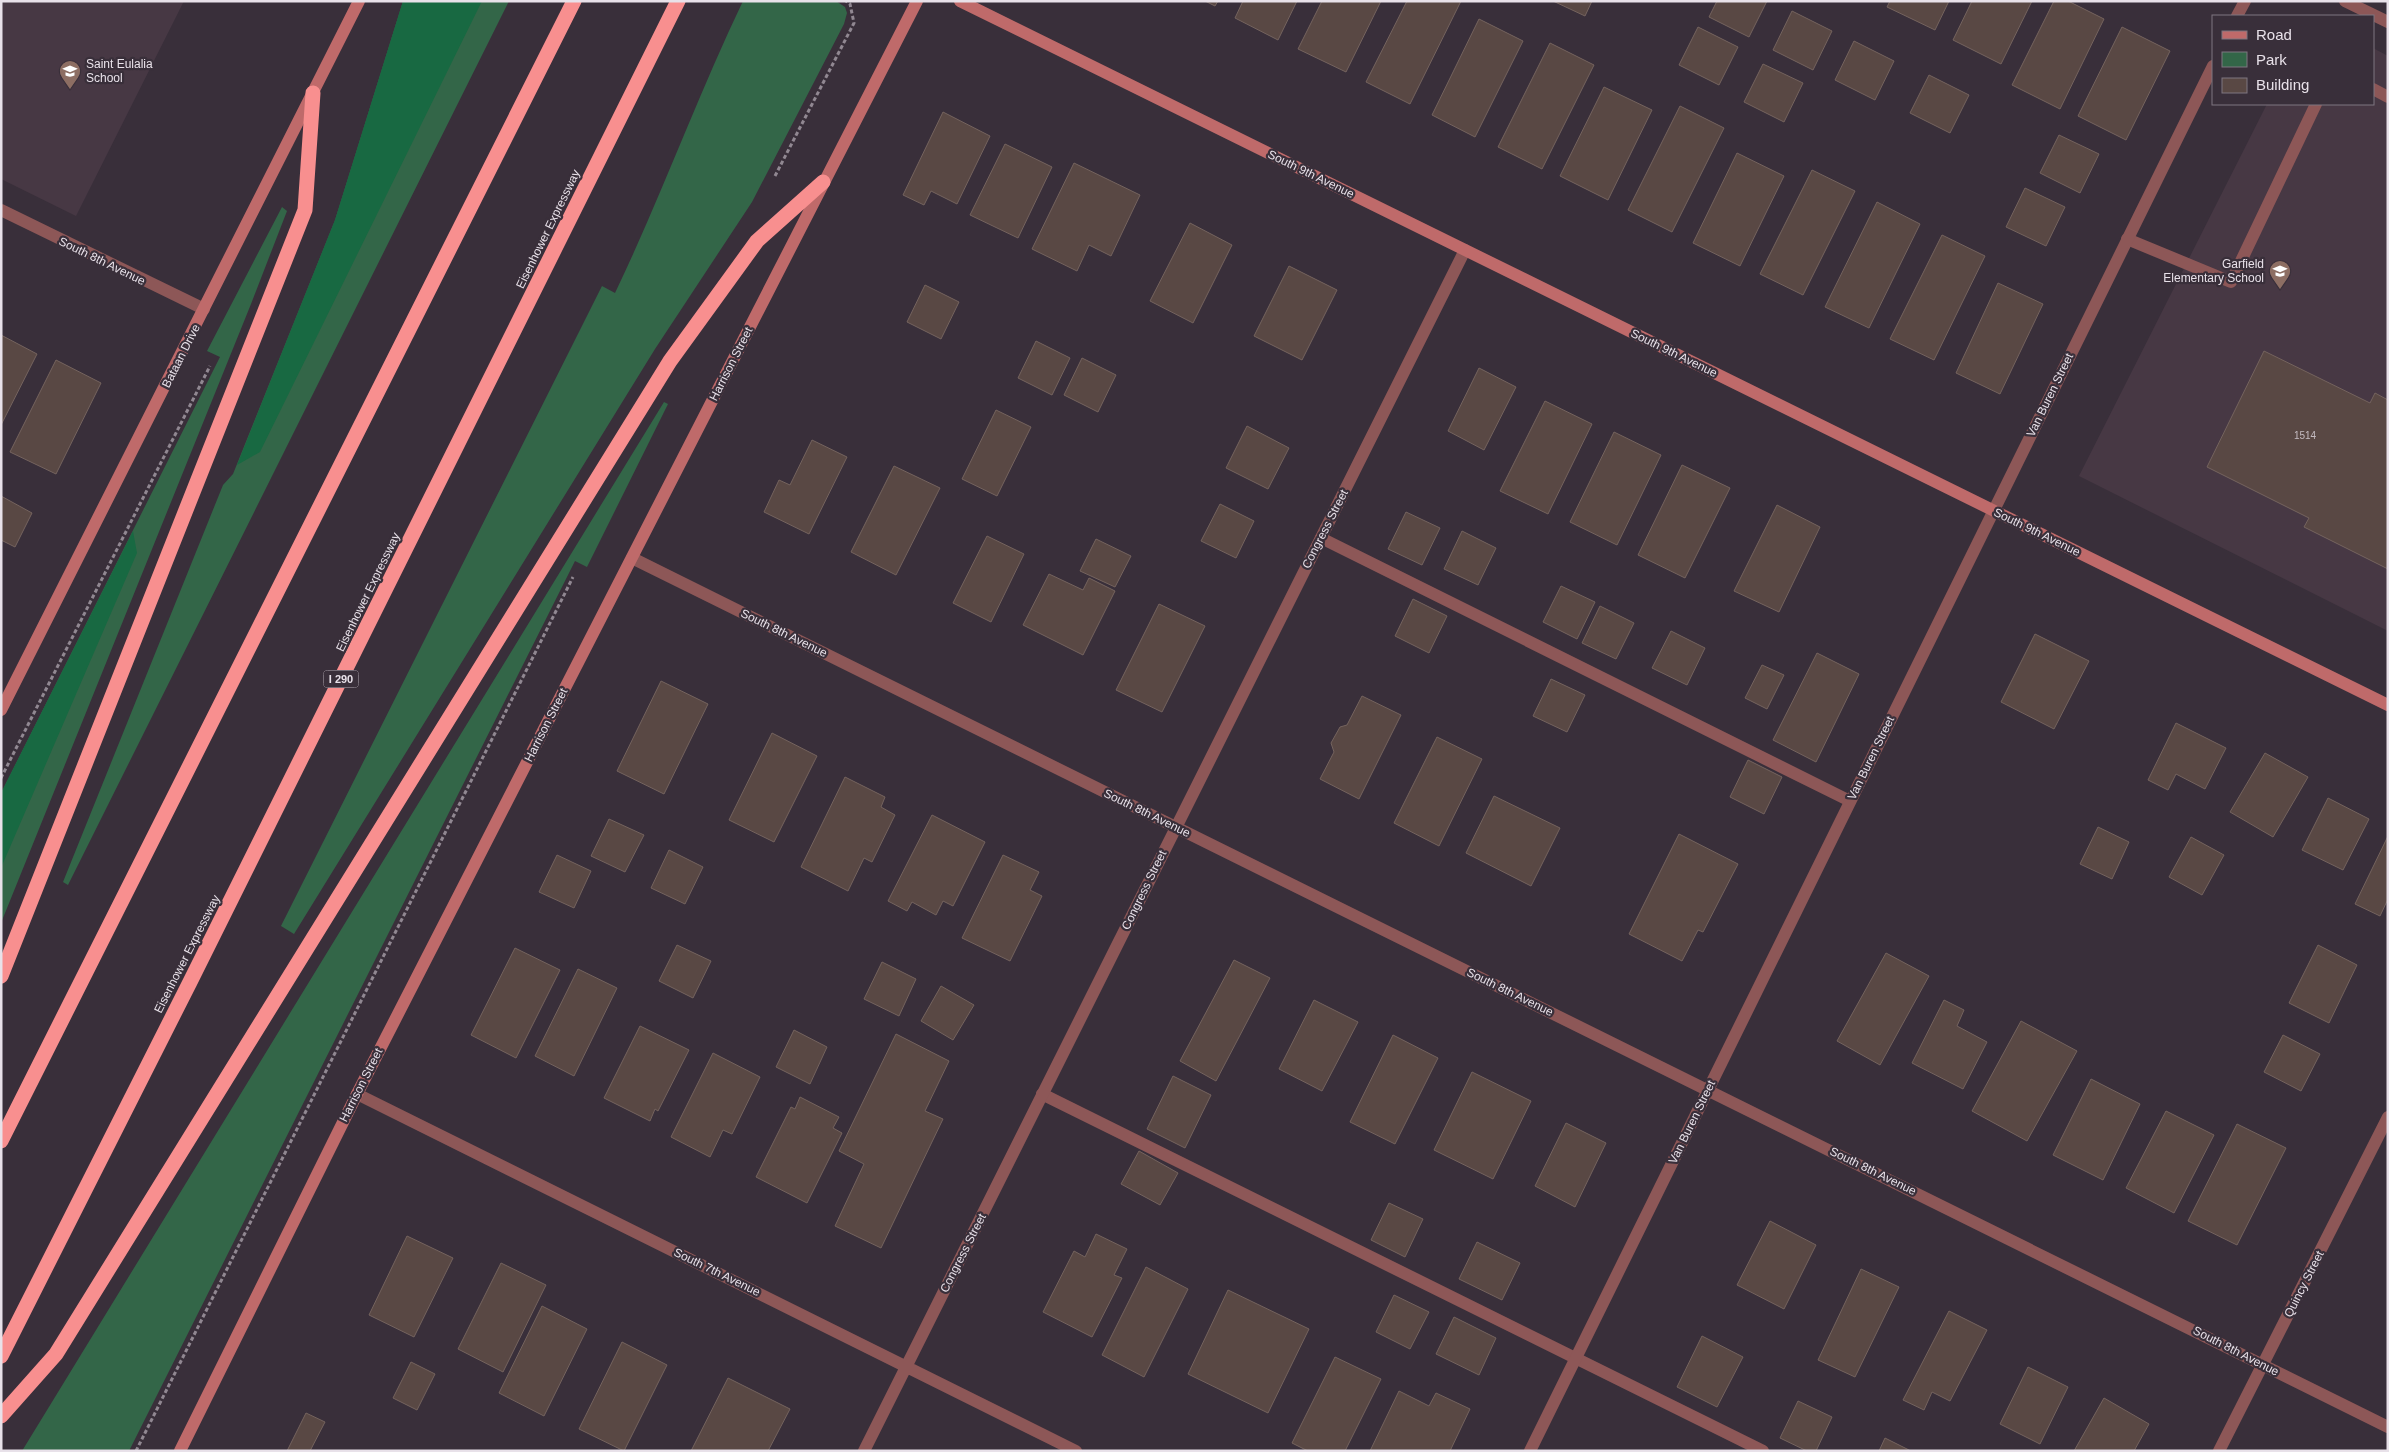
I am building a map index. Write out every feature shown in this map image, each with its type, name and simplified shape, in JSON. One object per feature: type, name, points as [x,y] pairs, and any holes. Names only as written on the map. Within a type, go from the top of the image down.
[{"type":"highway","points":[[1,1141],[574,1]]},
{"type":"highway","name":"Eisenhower Expressway","points":[[1,1356],[212,938],[678,1]]},
{"type":"highway","points":[[1,976],[305,210],[313,93]]},
{"type":"highway","points":[[1,1416],[56,1354],[670,361],[756,241],[823,182]]},
{"type":"street","name":"Bataan Drive","points":[[1,710],[359,1]]},
{"type":"street","name":"Harrison Street","points":[[180,1451],[357,1094],[917,1]]},
{"type":"street","name":"South 9th Avenue","points":[[960,1],[2388,705]]},
{"type":"street","points":[[2238,15],[2245,1]]},
{"type":"street","points":[[2345,1],[2374,15]]},
{"type":"street","points":[[2374,15],[2388,22]]},
{"type":"street","name":"Van Buren Street","points":[[1530,1451],[2212,68]]},
{"type":"street","points":[[2374,90],[2388,97]]},
{"type":"street","points":[[2127,238],[2231,282],[2316,105]]},
{"type":"street","name":"South 8th Avenue","points":[[1,210],[204,309]]},
{"type":"street","name":"Congress Street","points":[[864,1451],[1465,250]]},
{"type":"street","points":[[1321,538],[1850,801]]},
{"type":"street","name":"South 8th Avenue","points":[[632,558],[2388,1427]]},
{"type":"street","name":"South 7th Avenue","points":[[357,1094],[1076,1451]]},
{"type":"street","points":[[1042,1094],[1763,1451]]},
{"type":"street","name":"Quincy Street","points":[[2219,1451],[2388,1118]]},
{"type":"path","points":[[775,176],[854,23],[850,4],[846,1]]},
{"type":"path","points":[[1,778],[213,360]]},
{"type":"path","points":[[136,1451],[575,574]]},
{"type":"shaded area","name":"Saint Eulalia School","points":[[1,1],[184,1],[76,216],[1,179]]},
{"type":"shaded area","name":"Garfield Elementary School","points":[[2374,49],[2388,56],[2388,631],[2079,476],[2266,105],[2374,105]]},
{"type":"green space","points":[[403,1],[509,1],[68,885],[63,882],[223,485],[233,474],[335,220]]},
{"type":"green space","points":[[403,1],[482,1],[260,452],[237,465],[335,220]]},
{"type":"green space","points":[[743,1],[836,1],[845,7],[847,13],[844,24],[752,202],[655,349],[294,934],[281,926],[602,286],[615,293]]},
{"type":"green space","points":[[282,207],[287,211],[251,304],[1,923],[1,793],[220,357],[207,351]]},
{"type":"green space","points":[[664,402],[668,404],[587,567],[575,561],[129,1451],[22,1451]]},
{"type":"green space","points":[[133,531],[137,553],[1,868],[1,793]]},
{"type":"building","points":[[1205,1],[1218,1],[1215,6]]},
{"type":"building","points":[[1243,1],[1297,1],[1278,40],[1235,18]]},
{"type":"building","points":[[1322,1],[1381,1],[1346,72],[1298,49]]},
{"type":"building","points":[[1407,1],[1461,1],[1410,104],[1366,82]]},
{"type":"building","points":[[1553,1],[1592,1],[1585,16]]},
{"type":"building","points":[[1717,1],[1767,1],[1749,37],[1709,17]]},
{"type":"building","points":[[1890,1],[1949,1],[1935,30],[1887,7]]},
{"type":"building","points":[[1972,1],[2032,1],[2001,64],[1953,40]]},
{"type":"building","points":[[2054,1],[2068,1],[2104,19],[2060,109],[2012,85]]},
{"type":"building","points":[[1792,11],[1832,31],[1813,70],[1773,50]]},
{"type":"building","points":[[1479,19],[1523,41],[1475,137],[1432,115]]},
{"type":"building","points":[[1698,27],[1738,47],[1719,85],[1679,65]]},
{"type":"building","points":[[2122,27],[2170,51],[2126,140],[2078,116]]},
{"type":"building","points":[[1854,41],[1894,61],[1875,100],[1835,80]]},
{"type":"building","points":[[1550,43],[1594,65],[1542,169],[1498,147]]},
{"type":"building","points":[[1763,64],[1803,83],[1784,122],[1744,102]]},
{"type":"building","points":[[1929,75],[1969,95],[1950,133],[1910,113]]},
{"type":"building","points":[[1604,87],[1652,110],[1608,200],[1560,176]]},
{"type":"building","points":[[1680,106],[1724,128],[1672,232],[1628,210]]},
{"type":"building","points":[[943,112],[990,136],[957,204],[931,191],[924,205],[903,195]]},
{"type":"building","points":[[2059,135],[2099,154],[2080,193],[2040,173]]},
{"type":"building","points":[[1005,144],[1052,167],[1018,238],[970,215]]},
{"type":"building","points":[[1737,153],[1784,176],[1740,266],[1693,243]]},
{"type":"building","points":[[1074,163],[1140,195],[1111,256],[1089,245],[1077,271],[1032,249]]},
{"type":"building","points":[[1812,170],[1855,191],[1803,295],[1760,274]]},
{"type":"building","points":[[2025,188],[2065,207],[2046,246],[2006,227]]},
{"type":"building","points":[[1877,202],[1920,224],[1869,328],[1825,307]]},
{"type":"building","points":[[1190,223],[1232,245],[1193,323],[1150,301]]},
{"type":"building","points":[[1942,235],[1985,256],[1934,360],[1890,339]]},
{"type":"building","points":[[1289,266],[1337,290],[1302,360],[1254,336]]},
{"type":"building","points":[[1998,283],[2043,304],[2000,394],[1956,373]]},
{"type":"building","points":[[925,285],[959,302],[941,339],[907,322]]},
{"type":"building","points":[[1,335],[37,354],[1,425]]},
{"type":"building","points":[[1036,341],[1070,358],[1052,395],[1018,378]]},
{"type":"building","points":[[2264,351],[2370,403],[2375,393],[2388,400],[2388,569],[2304,527],[2309,518],[2207,467]]},
{"type":"building","points":[[1082,358],[1116,375],[1098,412],[1064,395]]},
{"type":"building","points":[[56,360],[101,383],[56,474],[10,452]]},
{"type":"building","points":[[1479,368],[1516,387],[1484,450],[1448,431]]},
{"type":"building","points":[[1545,401],[1592,424],[1548,514],[1500,491]]},
{"type":"building","points":[[996,410],[1031,427],[997,496],[962,479]]},
{"type":"building","points":[[1247,426],[1289,448],[1268,489],[1226,468]]},
{"type":"building","points":[[1614,432],[1661,455],[1617,545],[1570,522]]},
{"type":"building","points":[[812,440],[847,457],[809,534],[764,512],[779,480],[790,485]]},
{"type":"building","points":[[1682,465],[1730,488],[1685,578],[1638,555]]},
{"type":"building","points":[[894,466],[940,488],[896,575],[851,552]]},
{"type":"building","points":[[1,496],[32,513],[15,547],[1,540]]},
{"type":"building","points":[[1220,504],[1254,521],[1236,558],[1201,541]]},
{"type":"building","points":[[1777,505],[1820,527],[1779,612],[1734,591]]},
{"type":"building","points":[[1406,512],[1440,528],[1422,565],[1388,549]]},
{"type":"building","points":[[1462,531],[1496,548],[1478,585],[1444,569]]},
{"type":"building","points":[[987,536],[1024,554],[991,622],[953,603]]},
{"type":"building","points":[[1096,539],[1131,556],[1115,587],[1080,571]]},
{"type":"building","points":[[1049,574],[1083,590],[1089,578],[1115,591],[1083,655],[1023,625]]},
{"type":"building","points":[[1561,586],[1595,602],[1577,639],[1543,622]]},
{"type":"building","points":[[1413,599],[1447,616],[1429,653],[1395,636]]},
{"type":"building","points":[[1159,604],[1205,626],[1162,712],[1116,690]]},
{"type":"building","points":[[1600,606],[1634,623],[1616,659],[1582,643]]},
{"type":"building","points":[[1671,631],[1705,648],[1687,685],[1652,668]]},
{"type":"building","points":[[2035,634],[2089,661],[2054,729],[2001,702]]},
{"type":"building","points":[[1817,653],[1859,674],[1816,762],[1773,740]]},
{"type":"building","points":[[1762,665],[1784,675],[1767,709],[1745,698]]},
{"type":"building","points":[[1551,679],[1585,695],[1567,732],[1533,716]]},
{"type":"building","points":[[661,681],[708,704],[664,794],[617,771]]},
{"type":"building","points":[[1362,696],[1401,715],[1359,799],[1320,779],[1334,752],[1331,743],[1340,727],[1347,725]]},
{"type":"building","points":[[2176,723],[2226,748],[2205,789],[2176,774],[2168,790],[2148,780]]},
{"type":"building","points":[[772,733],[817,756],[774,842],[729,820]]},
{"type":"building","points":[[1437,737],[1482,759],[1439,846],[1394,823]]},
{"type":"building","points":[[2265,753],[2308,777],[2273,837],[2230,812]]},
{"type":"building","points":[[1748,760],[1782,777],[1764,814],[1730,797]]},
{"type":"building","points":[[845,777],[885,797],[881,807],[895,815],[872,862],[864,858],[848,891],[801,867]]},
{"type":"building","points":[[1494,796],[1560,828],[1531,886],[1466,853]]},
{"type":"building","points":[[2328,798],[2369,819],[2343,870],[2302,850]]},
{"type":"building","points":[[932,815],[985,842],[953,906],[943,901],[936,915],[912,902],[907,911],[888,901]]},
{"type":"building","points":[[609,819],[644,835],[625,872],[591,856]]},
{"type":"building","points":[[2098,827],[2129,842],[2112,879],[2080,864]]},
{"type":"building","points":[[1679,834],[1738,864],[1703,932],[1698,930],[1682,961],[1629,934]]},
{"type":"building","points":[[2388,836],[2388,899],[2380,916],[2355,904]]},
{"type":"building","points":[[2191,837],[2224,855],[2202,895],[2169,877]]},
{"type":"building","points":[[669,850],[703,867],[685,904],[651,888]]},
{"type":"building","points":[[557,855],[591,871],[574,908],[539,892]]},
{"type":"building","points":[[1003,855],[1039,872],[1030,890],[1042,896],[1010,961],[962,938]]},
{"type":"building","points":[[677,945],[711,961],[693,998],[659,981]]},
{"type":"building","points":[[2318,945],[2357,965],[2329,1023],[2289,1003]]},
{"type":"building","points":[[515,948],[560,970],[516,1058],[471,1035]]},
{"type":"building","points":[[1886,953],[1929,976],[1880,1065],[1837,1041]]},
{"type":"building","points":[[1234,960],[1270,978],[1216,1081],[1180,1061]]},
{"type":"building","points":[[882,962],[916,979],[899,1016],[864,999]]},
{"type":"building","points":[[578,969],[617,988],[574,1076],[535,1056]]},
{"type":"building","points":[[941,986],[974,1005],[953,1040],[921,1021]]},
{"type":"building","points":[[1314,1000],[1358,1022],[1322,1091],[1279,1069]]},
{"type":"building","points":[[1944,1000],[1964,1010],[1957,1026],[1987,1042],[1963,1089],[1912,1063]]},
{"type":"building","points":[[2021,1021],[2077,1051],[2027,1141],[1972,1111]]},
{"type":"building","points":[[640,1026],[689,1050],[658,1111],[655,1109],[650,1121],[604,1098]]},
{"type":"building","points":[[794,1030],[827,1047],[810,1084],[776,1067]]},
{"type":"building","points":[[896,1034],[949,1061],[925,1111],[943,1119],[881,1248],[835,1226],[864,1164],[839,1151]]},
{"type":"building","points":[[1393,1035],[1438,1058],[1395,1144],[1350,1122]]},
{"type":"building","points":[[2283,1035],[2320,1054],[2301,1091],[2264,1072]]},
{"type":"building","points":[[713,1053],[760,1077],[732,1134],[723,1130],[710,1157],[671,1137]]},
{"type":"building","points":[[1472,1072],[1531,1101],[1493,1179],[1434,1150]]},
{"type":"building","points":[[1173,1076],[1211,1095],[1185,1148],[1147,1129]]},
{"type":"building","points":[[2091,1079],[2140,1104],[2103,1180],[2053,1155]]},
{"type":"building","points":[[800,1097],[839,1117],[833,1128],[842,1133],[807,1203],[756,1177],[791,1107],[795,1109]]},
{"type":"building","points":[[2166,1111],[2214,1135],[2174,1213],[2126,1188]]},
{"type":"building","points":[[1566,1123],[1606,1143],[1575,1207],[1535,1186]]},
{"type":"building","points":[[2237,1124],[2286,1148],[2237,1245],[2188,1221]]},
{"type":"building","points":[[1139,1151],[1178,1173],[1160,1205],[1121,1184]]},
{"type":"building","points":[[1389,1203],[1423,1219],[1405,1257],[1371,1240]]},
{"type":"building","points":[[1770,1221],[1816,1245],[1784,1309],[1737,1285]]},
{"type":"building","points":[[1096,1234],[1127,1249],[1114,1275],[1122,1278],[1092,1337],[1043,1312],[1074,1251],[1085,1257]]},
{"type":"building","points":[[407,1236],[453,1258],[414,1337],[369,1315]]},
{"type":"building","points":[[1477,1242],[1520,1263],[1502,1300],[1459,1279]]},
{"type":"building","points":[[501,1263],[546,1285],[503,1372],[458,1349]]},
{"type":"building","points":[[1146,1267],[1188,1289],[1144,1377],[1102,1355]]},
{"type":"building","points":[[1861,1269],[1899,1287],[1855,1377],[1818,1360]]},
{"type":"building","points":[[1228,1290],[1309,1329],[1268,1413],[1188,1374]]},
{"type":"building","points":[[1394,1295],[1429,1312],[1410,1349],[1376,1332]]},
{"type":"building","points":[[542,1306],[587,1329],[544,1416],[499,1393]]},
{"type":"building","points":[[1949,1311],[1987,1330],[1950,1401],[1932,1392],[1924,1410],[1903,1400]]},
{"type":"building","points":[[1454,1317],[1496,1338],[1479,1375],[1436,1354]]},
{"type":"building","points":[[1702,1336],[1743,1357],[1717,1407],[1677,1387]]},
{"type":"building","points":[[622,1342],[667,1365],[624,1451],[579,1429]]},
{"type":"building","points":[[1335,1357],[1381,1379],[1345,1451],[1308,1451],[1292,1443]]},
{"type":"building","points":[[411,1362],[435,1374],[417,1410],[393,1398]]},
{"type":"building","points":[[2028,1367],[2068,1387],[2040,1444],[2000,1424]]},
{"type":"building","points":[[728,1378],[790,1409],[768,1451],[691,1451]]},
{"type":"building","points":[[1399,1391],[1429,1406],[1436,1393],[1470,1409],[1450,1451],[1370,1451]]},
{"type":"building","points":[[2104,1398],[2149,1424],[2134,1451],[2074,1451]]},
{"type":"building","points":[[1798,1401],[1832,1417],[1816,1451],[1807,1451],[1780,1438]]},
{"type":"building","points":[[306,1413],[325,1422],[310,1451],[287,1451]]},
{"type":"building","points":[[1885,1438],[1911,1451],[1879,1451]]},
{"type":"place","name":"Saint Eulalia School","points":[[70,90]]},
{"type":"place","name":"Garfield Elementary School","points":[[2280,290]]}]
